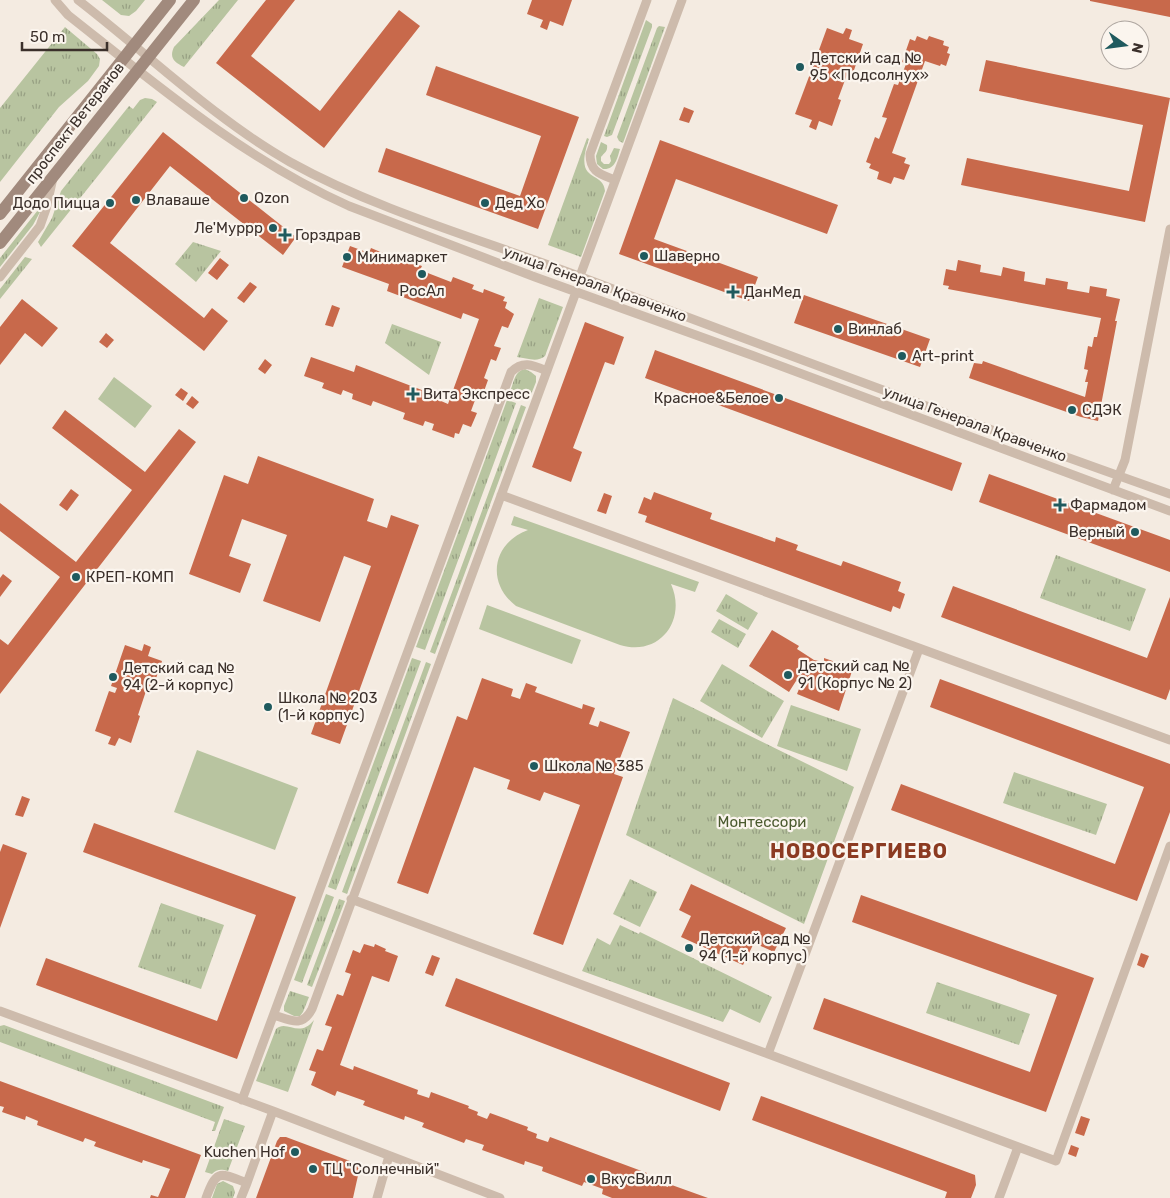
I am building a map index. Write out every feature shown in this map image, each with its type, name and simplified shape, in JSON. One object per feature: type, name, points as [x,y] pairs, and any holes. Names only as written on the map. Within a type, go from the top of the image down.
[{"type":"main road","name":"проспект Ветеранов","points":[[0,214],[170,0]]},
{"type":"main road","name":"проспект Ветеранов","points":[[0,243],[194,0]]},
{"type":"street","name":"улица Генерала Кравченко","points":[[56,0],[68,16],[138,71],[245,150],[282,173],[323,194],[399,226],[1170,511]]},
{"type":"street","name":"улица Генерала Кравченко","points":[[78,0],[227,119],[289,161],[329,182],[412,216],[580,276],[759,344],[1170,494]]},
{"type":"street","points":[[615,180],[599,174],[593,169],[590,162],[590,154],[647,0]]},
{"type":"street","points":[[580,276],[682,0]]},
{"type":"street","points":[[0,277],[40,226],[54,176]]},
{"type":"street","points":[[1113,490],[1124,460],[1170,230]]},
{"type":"street","points":[[274,1015],[295,1022],[302,1021],[308,1016],[576,292]]},
{"type":"street","points":[[242,1100],[511,372],[517,366],[526,364],[547,371]]},
{"type":"street","points":[[501,495],[1170,740]]},
{"type":"street","points":[[768,1054],[919,648]]},
{"type":"street","points":[[351,899],[1056,1160],[1170,846]]},
{"type":"street","points":[[0,1011],[273,1111],[500,1198]]},
{"type":"street","points":[[241,1198],[273,1111]]},
{"type":"street","points":[[999,1198],[1018,1146]]},
{"type":"street","points":[[377,1198],[389,1156]]},
{"type":"street","points":[[206,1198],[216,1176],[224,1175],[247,1184]]},
{"type":"green space","points":[[102,0],[145,0],[129,16],[121,15]]},
{"type":"green space","points":[[219,0],[238,0],[184,67],[172,57],[174,47]]},
{"type":"green space","points":[[646,20],[652,24],[652,27],[612,135],[604,136]]},
{"type":"green space","points":[[659,26],[665,27],[623,143],[617,137]]},
{"type":"green space","points":[[65,27],[97,54],[100,59],[99,66],[88,81],[59,107],[0,182],[0,108]]},
{"type":"green space","points":[[145,98],[157,102],[41,247],[38,242],[52,218],[61,191],[129,106],[133,109],[140,100]]},
{"type":"green space","points":[[587,138],[589,139],[584,163],[590,174],[603,184],[605,191],[581,257],[548,245]]},
{"type":"green space","points":[[601,142],[607,145],[606,151],[601,157],[601,161],[604,164],[609,164],[611,161],[610,156],[614,148],[620,149],[615,163],[607,169],[603,169],[597,164],[596,156]]},
{"type":"green space","points":[[38,210],[40,212],[33,225],[0,267],[0,258]]},
{"type":"green space","points":[[193,242],[221,251],[196,282],[175,264]]},
{"type":"green space","points":[[25,257],[32,259],[0,299],[0,289]]},
{"type":"green space","points":[[539,298],[563,307],[545,356],[535,360],[517,357]]},
{"type":"green space","points":[[392,324],[441,342],[429,375],[385,343]]},
{"type":"green space","points":[[525,369],[536,376],[536,382],[530,397],[511,389],[517,374]]},
{"type":"green space","points":[[114,377],[152,406],[135,428],[98,399]]},
{"type":"green space","points":[[507,400],[516,403],[425,650],[416,647]]},
{"type":"green space","points":[[521,405],[526,407],[435,654],[430,652]]},
{"type":"green space","points":[[514,516],[699,582],[695,592],[671,584],[675,597],[675,610],[672,622],[658,640],[647,646],[620,645],[516,606],[506,597],[497,575],[497,564],[500,554],[516,536],[528,530],[511,525]]},
{"type":"green space","points":[[1056,555],[1146,589],[1130,631],[1040,598]]},
{"type":"green space","points":[[726,594],[758,613],[748,630],[716,611]]},
{"type":"green space","points":[[487,605],[581,640],[572,664],[479,629]]},
{"type":"green space","points":[[719,619],[746,634],[738,648],[711,632]]},
{"type":"green space","points":[[412,658],[421,661],[336,890],[328,887]]},
{"type":"green space","points":[[426,662],[431,664],[347,894],[342,892]]},
{"type":"green space","points":[[722,664],[784,701],[762,738],[700,701]]},
{"type":"green space","name":"Монтессори","points":[[673,698],[854,787],[804,924],[626,835]]},
{"type":"green space","points":[[791,705],[861,729],[847,771],[777,746]]},
{"type":"green space","points":[[197,750],[298,788],[275,850],[174,812]]},
{"type":"green space","points":[[1014,772],[1107,804],[1096,835],[1003,803]]},
{"type":"green space","points":[[630,879],[657,892],[640,927],[613,914]]},
{"type":"green space","points":[[326,894],[334,897],[302,983],[294,980]]},
{"type":"green space","points":[[339,899],[345,901],[312,987],[307,985]]},
{"type":"green space","points":[[161,903],[224,925],[201,989],[138,967]]},
{"type":"green space","points":[[620,925],[639,934],[640,932],[772,997],[760,1023],[730,1009],[723,1022],[582,971],[597,938],[610,945]]},
{"type":"green space","points":[[937,982],[1030,1014],[1019,1045],[926,1013]]},
{"type":"green space","points":[[290,991],[309,997],[300,1016],[294,1016],[284,1011]]},
{"type":"green space","points":[[314,1020],[288,1092],[256,1081],[276,1029],[284,1026],[298,1029],[303,1028]]},
{"type":"green space","points":[[4,1025],[224,1107],[215,1131],[212,1131],[215,1122],[0,1042],[0,1026]]},
{"type":"green space","points":[[224,1119],[245,1126],[228,1171],[219,1170],[212,1174],[205,1172]]},
{"type":"green space","points":[[223,1181],[233,1186],[235,1192],[233,1198],[212,1198],[217,1184]]},
{"type":"building","points":[[266,0],[295,0],[251,56],[320,111],[399,10],[420,26],[324,148],[216,63]]},
{"type":"building","points":[[532,0],[572,0],[563,26],[550,21],[547,30],[540,27],[543,20],[527,14]]},
{"type":"building","points":[[1170,0],[1170,17],[1090,1]]},
{"type":"building","points":[[827,28],[843,34],[846,28],[852,30],[849,39],[863,44],[853,73],[848,72],[838,99],[841,100],[832,126],[819,121],[816,130],[809,127],[812,120],[795,114],[810,74],[816,77],[818,71],[812,69]]},
{"type":"building","points":[[917,36],[927,40],[929,36],[944,41],[943,45],[949,47],[947,53],[950,54],[946,66],[925,61],[892,153],[906,158],[904,163],[910,165],[904,180],[894,177],[891,184],[877,179],[879,172],[869,168],[871,164],[866,162],[875,137],[879,139],[887,118],[882,117],[894,84],[898,85],[906,64],[902,62],[910,39],[915,41]]},
{"type":"building","points":[[986,60],[1170,98],[1145,222],[961,185],[967,158],[1129,191],[1143,125],[979,91]]},
{"type":"building","points":[[436,66],[579,117],[538,229],[378,172],[386,148],[520,196],[541,136],[426,95]]},
{"type":"building","points":[[684,107],[694,111],[689,123],[679,120]]},
{"type":"building","points":[[163,132],[296,237],[283,255],[170,166],[110,243],[204,318],[212,308],[228,321],[204,351],[72,246]]},
{"type":"building","points":[[660,140],[838,205],[827,234],[676,179],[654,239],[758,277],[749,301],[619,254]]},
{"type":"building","points":[[350,246],[369,253],[371,248],[390,256],[389,260],[399,264],[401,259],[422,266],[420,270],[451,282],[453,277],[474,285],[472,289],[483,293],[484,289],[505,297],[503,301],[507,302],[505,308],[514,314],[508,328],[502,326],[494,346],[501,348],[496,361],[491,359],[484,378],[488,380],[483,394],[478,392],[471,411],[477,413],[471,427],[463,424],[459,434],[455,433],[454,438],[432,430],[434,424],[425,421],[423,426],[403,419],[405,413],[373,401],[371,406],[352,399],[353,394],[343,390],[341,395],[322,388],[324,383],[304,376],[311,357],[354,372],[356,365],[435,395],[434,398],[448,404],[479,319],[463,313],[461,319],[387,291],[389,284],[342,267]]},
{"type":"building","points":[[220,258],[229,265],[217,280],[208,273]]},
{"type":"building","points":[[958,260],[981,265],[980,272],[1001,276],[1003,267],[1025,272],[1024,281],[1045,285],[1046,278],[1068,282],[1067,289],[1089,293],[1090,286],[1107,289],[1106,296],[1120,299],[1098,421],[1081,417],[969,378],[974,363],[982,364],[983,361],[1085,397],[1088,382],[1085,382],[1088,370],[1084,369],[1088,346],[1092,347],[1094,337],[1097,337],[1101,318],[948,289],[949,286],[943,285],[946,269],[956,271]]},
{"type":"building","points":[[250,282],[257,287],[244,303],[237,298]]},
{"type":"building","points":[[804,295],[930,339],[920,367],[794,323]]},
{"type":"building","points":[[22,299],[58,328],[42,347],[25,333],[0,365],[0,327]]},
{"type":"building","points":[[332,305],[340,308],[333,327],[325,325]]},
{"type":"building","points":[[585,322],[624,337],[614,365],[605,362],[573,448],[582,452],[571,482],[532,467]]},
{"type":"building","points":[[106,333],[114,340],[107,348],[99,342]]},
{"type":"building","points":[[655,350],[962,463],[952,491],[645,378]]},
{"type":"building","points":[[265,359],[272,365],[265,374],[258,369]]},
{"type":"building","points":[[181,388],[188,393],[183,401],[175,395]]},
{"type":"building","points":[[192,396],[199,402],[193,409],[186,404]]},
{"type":"building","points":[[65,410],[145,472],[179,429],[196,442],[0,694],[0,639],[8,645],[60,577],[0,531],[0,503],[76,562],[132,490],[52,428]]},
{"type":"building","points":[[258,456],[374,499],[367,521],[387,528],[391,515],[419,525],[340,744],[311,734],[371,566],[344,556],[320,622],[263,601],[287,535],[242,519],[229,556],[251,564],[240,593],[189,574],[224,475],[248,484]]},
{"type":"building","points":[[989,474],[1170,540],[1170,572],[979,502]]},
{"type":"building","points":[[71,489],[79,495],[67,511],[59,505]]},
{"type":"building","points":[[654,492],[712,513],[710,519],[775,542],[776,537],[798,545],[796,550],[841,566],[843,561],[901,582],[898,591],[905,594],[900,609],[893,606],[891,612],[645,522],[647,516],[638,513],[644,497],[651,500]]},
{"type":"building","points":[[604,493],[612,496],[606,514],[597,511]]},
{"type":"building","points":[[3,574],[12,581],[0,597],[0,578]]},
{"type":"building","points":[[953,586],[1147,658],[1170,597],[1170,689],[1166,700],[941,617]]},
{"type":"building","points":[[772,630],[799,646],[797,649],[814,660],[824,662],[824,658],[853,668],[839,711],[797,694],[801,684],[796,681],[789,692],[749,666]]},
{"type":"building","points":[[144,644],[151,647],[148,656],[162,661],[152,690],[147,688],[131,743],[119,738],[115,746],[108,744],[111,737],[95,731],[109,691],[115,693],[117,688],[111,686],[125,645],[142,651]]},
{"type":"building","points":[[482,678],[513,689],[511,696],[520,699],[526,683],[537,687],[535,692],[582,709],[583,704],[595,708],[589,724],[598,727],[600,721],[630,732],[614,774],[623,777],[563,945],[533,934],[580,805],[544,792],[540,801],[507,789],[510,780],[474,767],[428,894],[397,883],[457,716],[467,720]]},
{"type":"building","points":[[940,679],[1170,764],[1170,812],[1137,901],[891,810],[901,784],[1115,864],[1144,787],[930,707]]},
{"type":"building","points":[[22,796],[30,799],[23,817],[15,815]]},
{"type":"building","points":[[94,823],[296,897],[237,1059],[36,985],[46,958],[217,1021],[256,915],[83,852]]},
{"type":"building","points":[[3,844],[27,853],[0,928],[0,852]]},
{"type":"building","points":[[691,884],[786,928],[774,952],[754,943],[743,965],[681,937],[691,916],[679,910]]},
{"type":"building","points":[[861,895],[1094,978],[1046,1112],[813,1029],[824,998],[1030,1072],[1057,995],[852,922]]},
{"type":"building","points":[[364,944],[374,947],[375,944],[386,949],[385,951],[398,956],[389,982],[372,976],[340,1065],[353,1070],[354,1066],[418,1090],[417,1094],[429,1098],[431,1092],[469,1106],[468,1108],[478,1112],[477,1115],[487,1119],[490,1113],[528,1127],[527,1130],[537,1134],[536,1138],[548,1142],[550,1137],[647,1173],[657,1178],[655,1183],[668,1187],[669,1184],[708,1198],[612,1198],[602,1194],[603,1189],[584,1182],[582,1186],[542,1171],[543,1167],[525,1161],[524,1165],[482,1150],[484,1145],[466,1139],[464,1143],[422,1127],[424,1123],[405,1116],[404,1120],[363,1105],[365,1101],[337,1091],[335,1096],[311,1085],[316,1072],[309,1070],[317,1049],[323,1051],[332,1027],[325,1025],[337,994],[343,996],[351,974],[345,972],[353,950],[360,953]]},
{"type":"building","points":[[1141,953],[1149,956],[1144,968],[1137,965]]},
{"type":"building","points":[[432,955],[440,958],[433,976],[425,973]]},
{"type":"building","points":[[456,978],[730,1083],[720,1111],[445,1006]]},
{"type":"building","points":[[0,1081],[201,1155],[185,1198],[150,1198],[151,1195],[158,1197],[170,1169],[143,1160],[142,1163],[94,1146],[96,1142],[85,1138],[83,1142],[37,1125],[38,1121],[26,1116],[25,1120],[2,1112],[4,1107],[0,1106]]},
{"type":"building","points":[[761,1096],[975,1175],[976,1185],[971,1198],[945,1198],[947,1192],[752,1120]]},
{"type":"building","points":[[1081,1116],[1090,1119],[1084,1136],[1075,1133]]},
{"type":"building","name":"ТЦ \"Солнечный\"","points":[[280,1137],[286,1137],[358,1164],[359,1171],[353,1198],[256,1198]]},
{"type":"building","points":[[1071,1145],[1079,1148],[1076,1157],[1068,1154]]},
{"type":"place","name":"Детский сад № 95 «Подсолнух»","points":[[800,67]]},
{"type":"place","name":"Ozon","points":[[244,198]]},
{"type":"place","name":"Влаваше","points":[[136,200]]},
{"type":"place","name":"Додо Пицца","points":[[110,203]]},
{"type":"place","name":"Дед Хо","points":[[485,203]]},
{"type":"place","name":"Ле'Муррр","points":[[273,228]]},
{"type":"place","name":"Горздрав","points":[[285,235]]},
{"type":"place","name":"Шаверно","points":[[644,256]]},
{"type":"place","name":"Минимаркет","points":[[347,257]]},
{"type":"place","name":"РосАл","points":[[422,274]]},
{"type":"place","name":"ДанМед","points":[[733,292]]},
{"type":"place","name":"Винлаб","points":[[838,329]]},
{"type":"place","name":"Art-print","points":[[902,356]]},
{"type":"place","name":"Вита Экспресс","points":[[413,394]]},
{"type":"place","name":"Красное&Белое","points":[[779,398]]},
{"type":"place","name":"СДЭК","points":[[1072,410]]},
{"type":"place","name":"Фармадом","points":[[1060,505]]},
{"type":"place","name":"Верный","points":[[1135,532]]},
{"type":"place","name":"КРЕП-КОМП","points":[[76,577]]},
{"type":"place","name":"Детский сад № 91 (Корпус № 2)","points":[[788,675]]},
{"type":"place","name":"Детский сад № 94 (2-й корпус)","points":[[113,677]]},
{"type":"place","name":"Школа № 203 (1-й корпус)","points":[[268,707]]},
{"type":"place","name":"Школа № 385","points":[[534,766]]},
{"type":"place","name":"Детский сад № 94 (1-й корпус)","points":[[689,948]]},
{"type":"place","name":"Kuchen Hof","points":[[295,1152]]},
{"type":"place","name":"ТЦ \"Солнечный\"","points":[[313,1169]]},
{"type":"place","name":"ВкусВилл","points":[[591,1179]]},
{"type":"district","name":"НОВОСЕРГИЕВО","points":[[859,851]]}]
